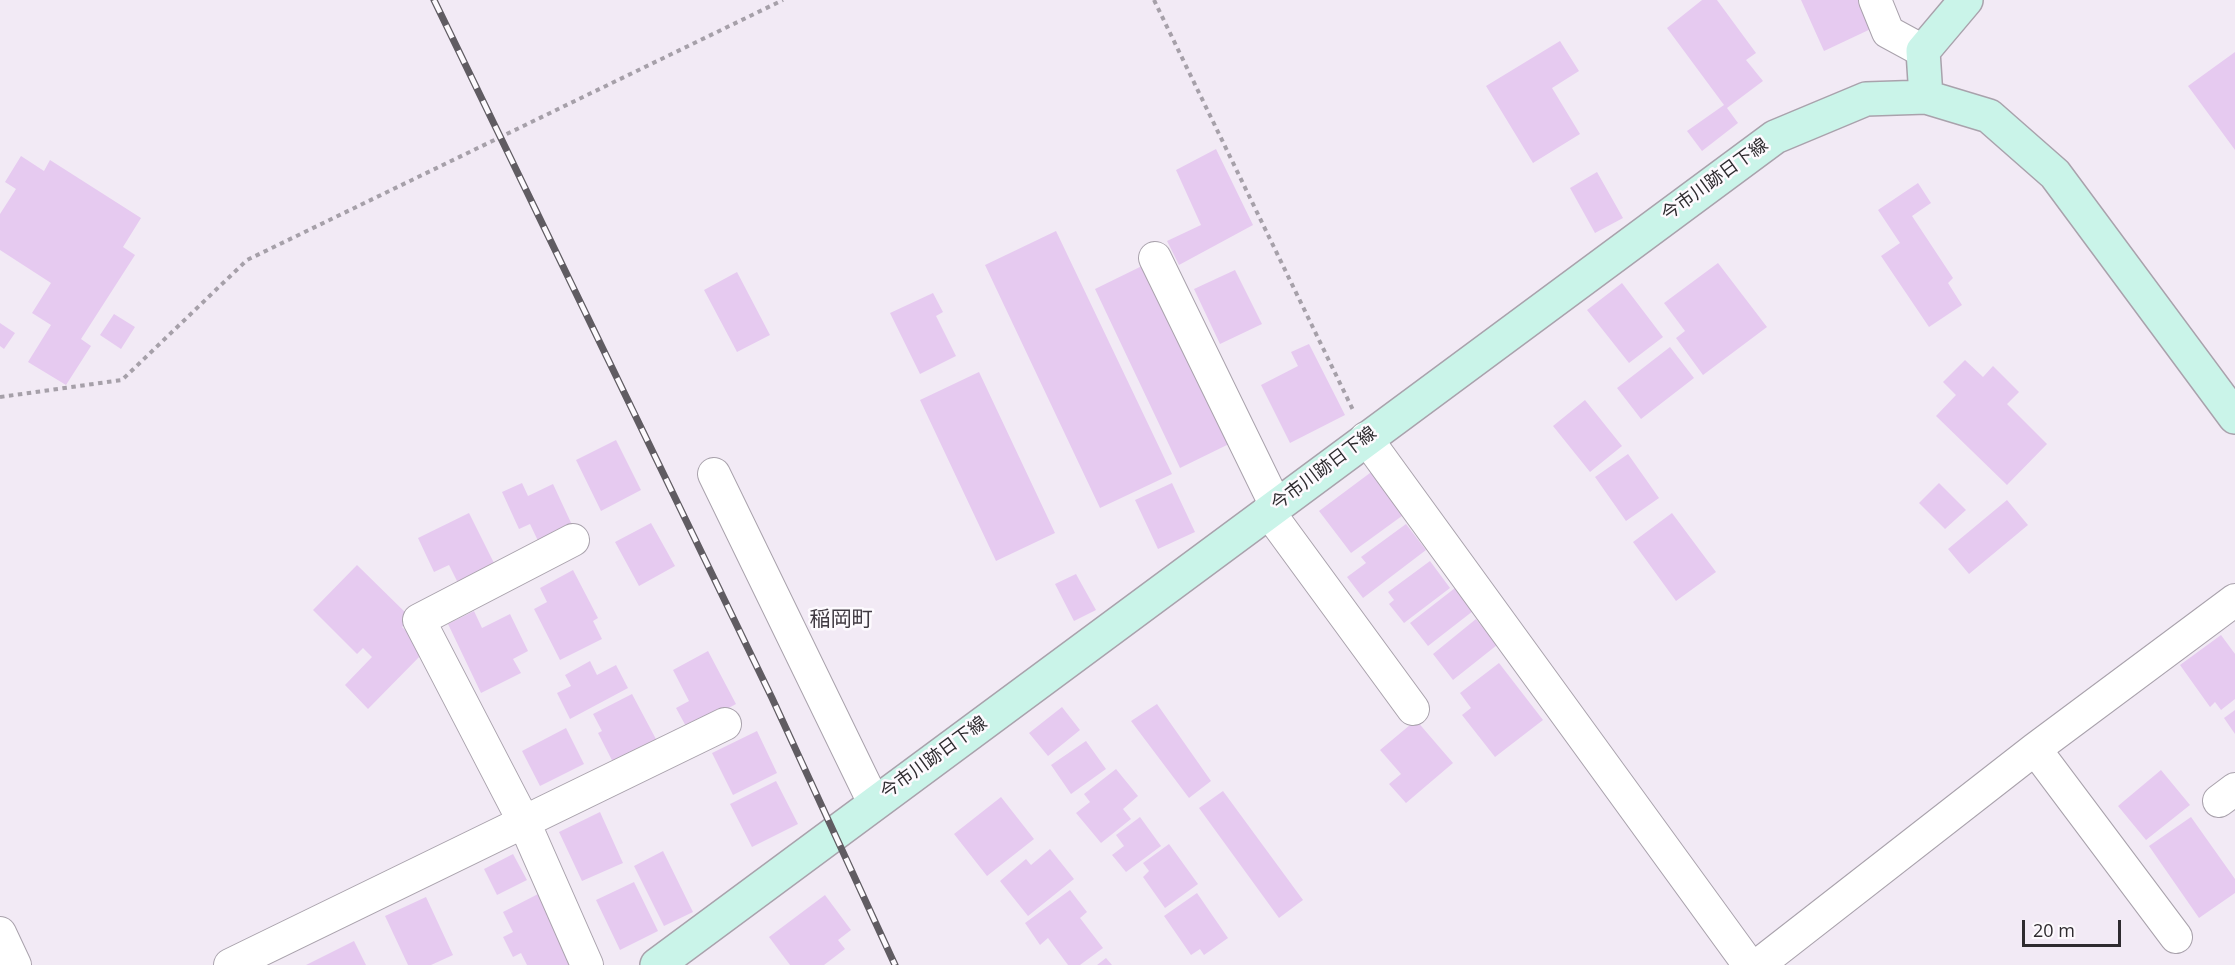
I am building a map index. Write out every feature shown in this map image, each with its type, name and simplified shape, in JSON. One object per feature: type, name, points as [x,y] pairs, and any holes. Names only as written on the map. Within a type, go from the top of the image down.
[{"type":"street","points":[[1875,0],[1888,32],[1923,51]]},
{"type":"street","points":[[1926,97],[1923,51],[1966,0]]},
{"type":"street","name":"今市川跡日下線","points":[[657,965],[1775,136],[1866,99],[1926,97],[1989,116],[2055,174],[2235,417]]},
{"type":"street","points":[[1155,258],[1272,508],[1413,709]]},
{"type":"street","points":[[1366,438],[1749,965]]},
{"type":"street","points":[[714,474],[874,803]]},
{"type":"street","points":[[573,540],[420,620],[524,822],[587,965]]},
{"type":"street","points":[[1758,965],[2035,749],[2235,600]]},
{"type":"street","points":[[230,965],[725,724]]},
{"type":"street","points":[[2035,749],[2176,937]]},
{"type":"street","points":[[0,933],[15,965]]},
{"type":"path","points":[[0,397],[122,380],[247,260],[783,0]]},
{"type":"path","points":[[1154,0],[1366,438]]},
{"type":"building","points":[[1702,0],[1717,0],[1756,53],[1746,60],[1763,81],[1727,108],[1738,123],[1702,151],[1687,131],[1724,105],[1667,28]]},
{"type":"building","points":[[1801,0],[1862,0],[1875,27],[1824,51]]},
{"type":"building","points":[[1560,41],[1579,71],[1552,88],[1580,134],[1533,163],[1486,86]]},
{"type":"building","points":[[2235,52],[2235,150],[2188,86]]},
{"type":"building","points":[[1216,149],[1253,225],[1179,265],[1167,241],[1201,225],[1176,170]]},
{"type":"building","points":[[21,156],[44,171],[50,160],[141,218],[123,247],[135,255],[81,339],[91,346],[66,385],[28,362],[51,325],[32,313],[51,283],[0,250],[0,214],[16,189],[5,182]]},
{"type":"building","points":[[1597,172],[1623,218],[1595,233],[1570,188]]},
{"type":"building","points":[[1918,183],[1931,203],[1912,216],[1953,278],[1948,283],[1962,305],[1929,327],[1881,256],[1900,243],[1878,210]]},
{"type":"building","points":[[1056,231],[1172,474],[1100,508],[985,265]]},
{"type":"building","points":[[1718,263],[1767,327],[1703,375],[1676,338],[1685,331],[1664,303]]},
{"type":"building","points":[[1146,264],[1231,443],[1180,468],[1095,289]]},
{"type":"building","points":[[1235,270],[1262,324],[1220,344],[1194,289]]},
{"type":"building","points":[[737,272],[770,335],[737,352],[704,290]]},
{"type":"building","points":[[1622,283],[1663,337],[1629,363],[1587,310]]},
{"type":"building","points":[[933,293],[943,312],[936,316],[956,356],[920,374],[890,313]]},
{"type":"building","points":[[114,314],[135,327],[121,349],[100,335]]},
{"type":"building","points":[[0,323],[15,333],[4,349],[0,346]]},
{"type":"building","points":[[1309,344],[1345,415],[1290,443],[1261,385],[1298,366],[1291,352]]},
{"type":"building","points":[[1670,347],[1694,378],[1641,419],[1617,388]]},
{"type":"building","points":[[1965,360],[1983,377],[1993,366],[2019,392],[2007,404],[2047,444],[2007,485],[1936,416],[1956,395],[1943,382]]},
{"type":"building","points":[[979,372],[1055,533],[996,561],[920,400]]},
{"type":"building","points":[[1585,400],[1622,446],[1590,472],[1553,426]]},
{"type":"building","points":[[616,440],[641,490],[601,511],[576,460]]},
{"type":"building","points":[[1628,454],[1659,498],[1626,521],[1595,477]]},
{"type":"building","points":[[1374,470],[1406,513],[1351,553],[1319,511]]},
{"type":"building","points":[[522,483],[528,496],[553,484],[573,527],[539,543],[530,524],[519,529],[502,492]]},
{"type":"building","points":[[1172,483],[1195,532],[1158,549],[1135,500]]},
{"type":"building","points":[[1939,483],[1966,510],[1945,529],[1919,503]]},
{"type":"building","points":[[2007,500],[2028,525],[1969,574],[1948,549]]},
{"type":"building","points":[[469,513],[496,567],[459,585],[449,565],[434,572],[418,538]]},
{"type":"building","points":[[1672,513],[1716,572],[1676,601],[1633,542]]},
{"type":"building","points":[[651,523],[675,566],[639,586],[615,542]]},
{"type":"building","points":[[1406,524],[1426,550],[1363,598],[1347,577],[1366,563],[1361,557]]},
{"type":"building","points":[[1430,561],[1450,588],[1404,623],[1389,604],[1394,600],[1388,592]]},
{"type":"building","points":[[357,565],[411,618],[402,627],[426,650],[368,709],[345,685],[372,657],[363,648],[357,654],[313,610]]},
{"type":"building","points":[[573,570],[598,618],[593,621],[602,639],[560,660],[534,609],[547,602],[540,588]]},
{"type":"building","points":[[1076,574],[1096,610],[1074,621],[1055,584]]},
{"type":"building","points":[[1455,588],[1473,611],[1428,646],[1410,623]]},
{"type":"building","points":[[474,611],[482,628],[510,614],[528,651],[513,659],[521,673],[481,693],[448,624]]},
{"type":"building","points":[[1476,619],[1497,645],[1453,680],[1433,654]]},
{"type":"building","points":[[2221,635],[2235,654],[2235,699],[2221,710],[2215,702],[2210,707],[2180,665]]},
{"type":"building","points":[[708,651],[736,704],[688,730],[676,708],[689,701],[673,670]]},
{"type":"building","points":[[590,661],[597,675],[616,665],[628,688],[570,719],[557,693],[571,686],[565,675]]},
{"type":"building","points":[[1499,663],[1543,720],[1495,757],[1462,715],[1471,708],[1460,693]]},
{"type":"building","points":[[632,694],[657,741],[616,768],[598,733],[602,731],[593,714]]},
{"type":"building","points":[[1157,704],[1211,781],[1189,798],[1131,721]]},
{"type":"building","points":[[1062,707],[1080,730],[1048,756],[1029,733]]},
{"type":"building","points":[[2235,710],[2235,734],[2224,718]]},
{"type":"building","points":[[1416,720],[1453,763],[1406,803],[1389,784],[1401,774],[1380,750]]},
{"type":"building","points":[[566,728],[584,764],[540,786],[522,751]]},
{"type":"building","points":[[757,731],[777,773],[733,795],[712,753]]},
{"type":"building","points":[[1086,741],[1106,769],[1071,794],[1051,765]]},
{"type":"building","points":[[1116,769],[1138,796],[1123,809],[1131,819],[1101,843],[1076,813],[1090,802],[1084,794]]},
{"type":"building","points":[[2161,770],[2190,805],[2146,840],[2118,806]]},
{"type":"building","points":[[776,781],[798,824],[752,847],[730,804]]},
{"type":"building","points":[[1223,791],[1303,900],[1279,918],[1199,808]]},
{"type":"building","points":[[1001,797],[1034,839],[987,876],[954,834]]},
{"type":"building","points":[[600,812],[623,863],[582,881],[559,832]]},
{"type":"building","points":[[1140,817],[1161,846],[1126,872],[1112,855],[1124,846],[1116,835]]},
{"type":"building","points":[[2191,817],[2235,879],[2235,893],[2199,918],[2149,846]]},
{"type":"building","points":[[1169,844],[1198,884],[1165,908],[1143,877],[1149,871],[1143,863]]},
{"type":"building","points":[[1050,849],[1074,879],[1028,916],[1000,881],[1026,859],[1031,865]]},
{"type":"building","points":[[663,851],[693,912],[664,926],[634,866]]},
{"type":"building","points":[[513,854],[527,880],[497,895],[484,869]]},
{"type":"building","points":[[634,882],[658,931],[620,950],[596,900]]},
{"type":"building","points":[[1070,890],[1087,912],[1080,918],[1103,948],[1080,965],[1068,965],[1048,938],[1040,945],[1025,923]]},
{"type":"building","points":[[542,892],[579,965],[527,965],[521,953],[513,957],[503,937],[513,932],[503,912]]},
{"type":"building","points":[[1197,893],[1228,938],[1204,955],[1200,949],[1191,955],[1164,916]]},
{"type":"building","points":[[825,895],[851,930],[838,940],[845,949],[824,965],[790,965],[769,937]]},
{"type":"building","points":[[426,897],[453,955],[431,965],[408,965],[385,916]]},
{"type":"building","points":[[354,941],[366,965],[306,965]]},
{"type":"building","points":[[1106,958],[1112,965],[1097,965]]},
{"type":"railway","points":[[434,0],[772,698],[895,965]]},
{"type":"district","name":"稲岡町","points":[[841,620]]}]
